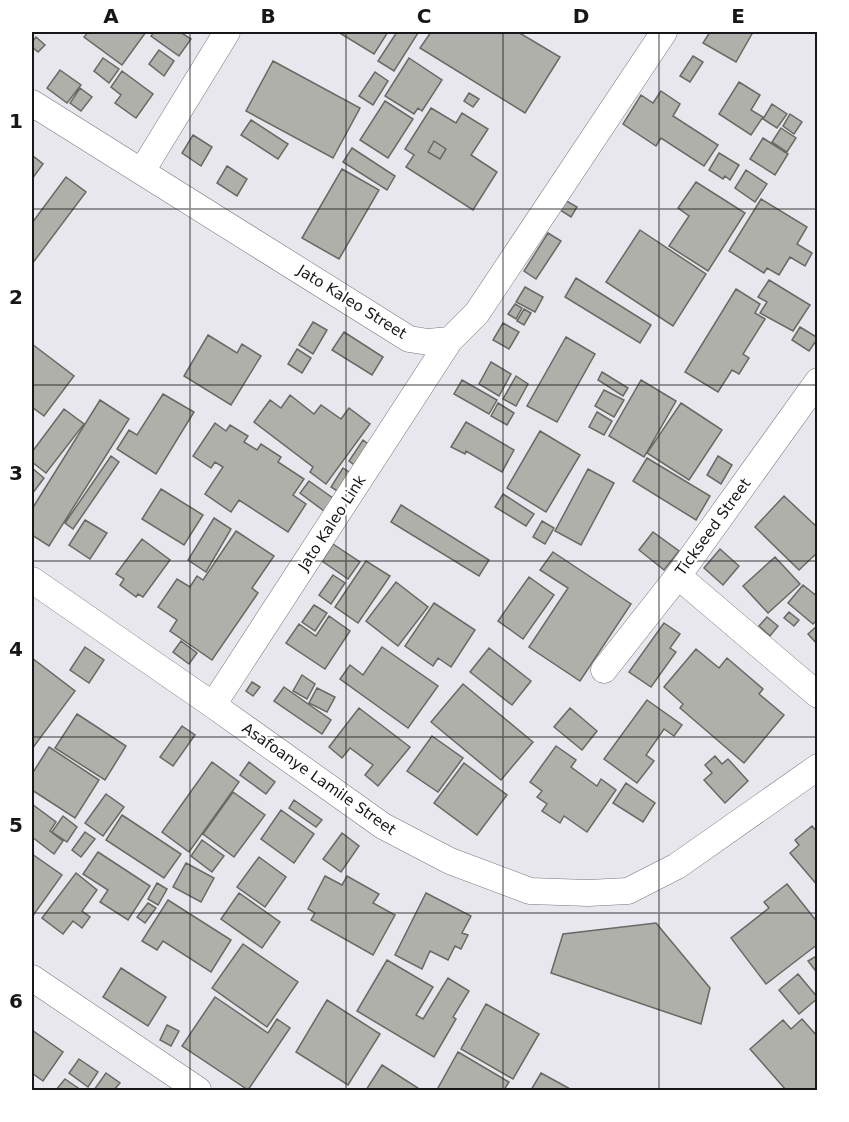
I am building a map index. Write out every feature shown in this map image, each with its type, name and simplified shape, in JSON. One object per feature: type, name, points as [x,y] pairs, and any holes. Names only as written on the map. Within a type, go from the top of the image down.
[{"type":"street","points":[[142,171],[227,32]]},
{"type":"street","points":[[450,340],[477,313],[664,32]]},
{"type":"street","name":"Jato Kaleo Street","points":[[32,102],[410,339],[428,342],[450,340]]},
{"type":"street","name":"Jato Kaleo Link","points":[[213,705],[450,340]]},
{"type":"street","name":"Tickseed Street","points":[[604,670],[678,576],[818,381]]},
{"type":"street","points":[[678,576],[818,695]]},
{"type":"street","name":"Asafoanye Lamile Street","points":[[32,579],[383,826],[450,861],[530,891],[588,893],[628,891],[677,866],[818,767]]},
{"type":"street","points":[[32,978],[198,1090]]},
{"type":"building","points":[[88,32],[146,32],[122,65],[84,37]]},
{"type":"building","points":[[154,32],[180,32],[191,39],[179,56],[151,36]]},
{"type":"building","points":[[338,32],[388,32],[374,54]]},
{"type":"building","points":[[397,32],[418,33],[394,71],[378,61]]},
{"type":"building","points":[[431,32],[518,32],[560,57],[525,113],[420,48]]},
{"type":"building","points":[[710,32],[753,32],[736,62],[703,43]]},
{"type":"building","points":[[36,37],[45,45],[38,52],[32,47],[32,42]]},
{"type":"building","points":[[159,50],[174,61],[164,76],[149,64]]},
{"type":"building","points":[[693,56],[703,62],[690,82],[680,76]]},
{"type":"building","points":[[103,58],[119,69],[109,83],[94,71]]},
{"type":"building","points":[[409,58],[442,80],[422,111],[418,108],[414,114],[385,96]]},
{"type":"building","points":[[273,61],[360,108],[333,158],[246,111]]},
{"type":"building","points":[[60,70],[81,85],[67,103],[47,88]]},
{"type":"building","points":[[122,71],[153,94],[136,118],[115,103],[121,95],[111,87]]},
{"type":"building","points":[[375,72],[388,81],[373,105],[359,96]]},
{"type":"building","points":[[739,82],[760,95],[751,110],[763,117],[751,135],[719,114]]},
{"type":"building","points":[[80,88],[92,97],[81,111],[70,103]]},
{"type":"building","points":[[661,91],[680,104],[673,116],[718,145],[704,166],[661,138],[656,146],[623,124],[641,95],[653,103]]},
{"type":"building","points":[[469,93],[479,99],[473,107],[464,101]]},
{"type":"building","points":[[385,101],[413,119],[388,158],[360,140]]},
{"type":"building","points":[[772,104],[787,114],[777,128],[763,119]]},
{"type":"building","points":[[431,108],[456,123],[462,113],[488,129],[471,155],[497,172],[473,210],[406,167],[414,155],[405,149]],"holes":[[[434,141],[446,149],[440,159],[428,152]]]},
{"type":"building","points":[[790,114],[802,122],[794,134],[783,126]]},
{"type":"building","points":[[251,120],[288,144],[278,159],[241,135]]},
{"type":"building","points":[[781,128],[796,138],[787,152],[772,142]]},
{"type":"building","points":[[193,135],[212,147],[201,166],[182,153]]},
{"type":"building","points":[[763,138],[788,154],[775,175],[750,159]]},
{"type":"building","points":[[434,141],[446,149],[440,159],[428,152]]},
{"type":"building","points":[[352,148],[395,176],[387,190],[343,162]]},
{"type":"building","points":[[719,153],[739,165],[730,180],[725,176],[723,179],[709,170]]},
{"type":"building","points":[[32,155],[43,164],[32,179]]},
{"type":"building","points":[[227,166],[247,179],[237,196],[217,183]]},
{"type":"building","points":[[342,169],[379,190],[339,259],[302,238]]},
{"type":"building","points":[[746,170],[767,184],[755,202],[735,188]]},
{"type":"building","points":[[66,177],[86,192],[32,264],[32,223]]},
{"type":"building","points":[[696,182],[745,213],[708,271],[669,246],[689,216],[678,208]]},
{"type":"building","points":[[563,199],[577,207],[571,217],[557,208]]},
{"type":"building","points":[[761,199],[807,227],[797,244],[812,253],[805,266],[790,257],[779,275],[767,268],[764,273],[729,251]]},
{"type":"building","points":[[640,230],[706,274],[673,326],[606,282]]},
{"type":"building","points":[[548,233],[561,241],[536,279],[524,271]]},
{"type":"building","points":[[576,278],[651,325],[640,343],[565,297]]},
{"type":"building","points":[[769,280],[810,305],[793,331],[760,313],[767,302],[758,297]]},
{"type":"building","points":[[525,287],[543,297],[535,312],[516,302]]},
{"type":"building","points":[[736,289],[760,304],[755,313],[765,319],[743,354],[749,358],[739,374],[732,370],[718,392],[685,372]]},
{"type":"building","points":[[515,304],[522,308],[516,319],[508,314]]},
{"type":"building","points":[[524,309],[531,313],[524,325],[517,321]]},
{"type":"building","points":[[313,322],[327,330],[313,354],[299,345]]},
{"type":"building","points":[[503,323],[519,332],[509,349],[493,340]]},
{"type":"building","points":[[800,327],[818,338],[809,351],[792,340]]},
{"type":"building","points":[[344,332],[383,357],[372,375],[332,350]]},
{"type":"building","points":[[208,335],[237,353],[242,344],[261,356],[231,405],[184,376]]},
{"type":"building","points":[[566,337],[595,354],[557,422],[527,406]]},
{"type":"building","points":[[32,344],[74,376],[44,416],[32,407]]},
{"type":"building","points":[[297,349],[311,358],[302,373],[288,364]]},
{"type":"building","points":[[491,362],[511,374],[499,396],[479,384]]},
{"type":"building","points":[[602,372],[628,388],[623,396],[598,380]]},
{"type":"building","points":[[516,376],[528,384],[516,406],[503,399]]},
{"type":"building","points":[[462,380],[497,400],[489,414],[454,394]]},
{"type":"building","points":[[641,380],[676,401],[644,457],[609,436]]},
{"type":"building","points":[[604,390],[624,400],[614,417],[595,406]]},
{"type":"building","points":[[163,394],[194,412],[156,474],[117,449],[129,430],[137,435]]},
{"type":"building","points":[[290,395],[314,414],[321,405],[341,419],[349,408],[370,424],[326,484],[310,472],[313,467],[254,422],[270,400],[281,408]]},
{"type":"building","points":[[100,400],[129,419],[49,546],[32,535],[32,509]]},
{"type":"building","points":[[498,403],[514,413],[507,425],[491,416]]},
{"type":"building","points":[[681,403],[722,430],[689,480],[647,453]]},
{"type":"building","points":[[64,409],[84,424],[46,473],[32,462],[32,452]]},
{"type":"building","points":[[597,412],[612,421],[604,435],[589,427]]},
{"type":"building","points":[[466,422],[514,450],[502,472],[466,451],[465,454],[451,447]]},
{"type":"building","points":[[215,423],[226,431],[230,425],[248,436],[244,442],[257,450],[261,444],[281,457],[278,462],[304,479],[293,495],[306,504],[288,532],[239,500],[231,512],[205,494],[223,467],[215,462],[211,468],[193,456]]},
{"type":"building","points":[[540,431],[580,455],[546,512],[507,488]]},
{"type":"building","points":[[363,440],[371,446],[357,467],[349,461]]},
{"type":"building","points":[[111,456],[119,462],[73,529],[65,523]]},
{"type":"building","points":[[718,456],[732,465],[721,484],[707,475]]},
{"type":"building","points":[[647,458],[710,496],[696,520],[633,481]]},
{"type":"building","points":[[32,468],[44,478],[32,494]]},
{"type":"building","points":[[343,468],[355,476],[342,494],[331,487]]},
{"type":"building","points":[[588,469],[614,483],[581,545],[555,531]]},
{"type":"building","points":[[309,481],[337,501],[328,514],[300,493]]},
{"type":"building","points":[[161,489],[203,515],[184,545],[142,519]]},
{"type":"building","points":[[503,494],[534,514],[526,526],[495,507]]},
{"type":"building","points":[[784,496],[818,528],[818,552],[799,570],[755,527]]},
{"type":"building","points":[[401,505],[489,560],[479,576],[391,522]]},
{"type":"building","points":[[214,518],[231,529],[206,572],[188,560]]},
{"type":"building","points":[[85,520],[107,533],[90,559],[69,545]]},
{"type":"building","points":[[542,521],[554,528],[545,544],[533,537]]},
{"type":"building","points":[[236,531],[274,556],[252,588],[258,593],[212,660],[170,631],[177,620],[158,607],[177,579],[190,587],[197,576],[203,580]]},
{"type":"building","points":[[653,532],[679,551],[664,570],[639,550]]},
{"type":"building","points":[[142,539],[170,560],[143,597],[138,594],[136,597],[120,585],[124,579],[116,574]]},
{"type":"building","points":[[333,544],[360,562],[348,579],[322,561]]},
{"type":"building","points":[[720,549],[739,566],[723,585],[704,568]]},
{"type":"building","points":[[553,552],[631,604],[580,681],[529,647],[568,588],[540,570]]},
{"type":"building","points":[[775,557],[800,584],[768,613],[743,586]]},
{"type":"building","points":[[366,561],[390,576],[358,623],[335,607]]},
{"type":"building","points":[[333,575],[345,583],[331,604],[319,595]]},
{"type":"building","points":[[529,577],[554,595],[523,639],[498,621]]},
{"type":"building","points":[[396,582],[428,607],[398,646],[366,621]]},
{"type":"building","points":[[803,585],[818,597],[818,619],[813,624],[788,603]]},
{"type":"building","points":[[434,603],[475,630],[451,667],[438,658],[433,666],[405,646]]},
{"type":"building","points":[[314,605],[327,613],[315,631],[302,622]]},
{"type":"building","points":[[789,612],[799,620],[794,626],[784,618]]},
{"type":"building","points":[[329,616],[350,631],[325,669],[286,643],[299,624],[316,636]]},
{"type":"building","points":[[767,617],[778,626],[770,636],[759,626]]},
{"type":"building","points":[[664,623],[680,634],[670,648],[676,652],[651,687],[629,672]]},
{"type":"building","points":[[818,625],[818,645],[808,634]]},
{"type":"building","points":[[181,641],[197,653],[189,664],[173,652]]},
{"type":"building","points":[[85,647],[104,660],[89,683],[70,670]]},
{"type":"building","points":[[382,647],[438,686],[408,728],[340,679],[350,665],[363,675]]},
{"type":"building","points":[[489,648],[531,681],[512,705],[470,672]]},
{"type":"building","points":[[696,649],[719,668],[727,658],[763,689],[759,694],[784,715],[744,763],[680,708],[683,704],[664,687]]},
{"type":"building","points":[[32,658],[75,691],[32,749]]},
{"type":"building","points":[[302,675],[315,684],[307,699],[293,691]]},
{"type":"building","points":[[252,682],[260,687],[253,696],[246,691]]},
{"type":"building","points":[[463,684],[533,742],[501,780],[431,722]]},
{"type":"building","points":[[284,687],[331,720],[322,734],[274,701]]},
{"type":"building","points":[[317,688],[335,697],[327,712],[309,703]]},
{"type":"building","points":[[647,700],[682,725],[674,736],[664,729],[646,755],[654,761],[637,783],[604,759]]},
{"type":"building","points":[[359,708],[410,747],[378,786],[365,775],[373,765],[350,748],[342,758],[329,747]]},
{"type":"building","points":[[570,708],[597,731],[582,750],[554,727]]},
{"type":"building","points":[[77,714],[126,746],[105,780],[55,748]]},
{"type":"building","points":[[182,726],[195,735],[173,766],[160,757]]},
{"type":"building","points":[[432,736],[463,758],[438,792],[407,771]]},
{"type":"building","points":[[556,746],[576,760],[571,767],[597,786],[601,779],[616,790],[587,832],[564,816],[560,823],[542,811],[547,804],[537,797],[542,791],[530,782]]},
{"type":"building","points":[[49,747],[99,780],[75,818],[32,790],[32,774]]},
{"type":"building","points":[[715,756],[722,764],[728,759],[748,781],[725,803],[704,780],[712,773],[705,765]]},
{"type":"building","points":[[212,762],[239,782],[189,852],[162,832]]},
{"type":"building","points":[[249,762],[275,782],[266,794],[240,775]]},
{"type":"building","points":[[464,763],[507,795],[477,835],[434,803]]},
{"type":"building","points":[[626,783],[655,803],[643,822],[613,803]]},
{"type":"building","points":[[233,792],[265,815],[234,857],[203,834]]},
{"type":"building","points":[[106,794],[124,807],[103,836],[85,823]]},
{"type":"building","points":[[294,800],[322,820],[316,827],[289,808]]},
{"type":"building","points":[[32,804],[56,822],[50,831],[63,841],[54,854],[32,837]]},
{"type":"building","points":[[281,810],[314,834],[294,863],[261,839]]},
{"type":"building","points":[[122,815],[181,854],[164,878],[106,840]]},
{"type":"building","points":[[63,816],[77,827],[67,842],[52,832]]},
{"type":"building","points":[[812,826],[818,833],[818,886],[790,853],[799,845],[795,840]]},
{"type":"building","points":[[85,832],[95,839],[81,857],[72,850]]},
{"type":"building","points":[[342,833],[359,846],[341,872],[323,859]]},
{"type":"building","points":[[202,840],[224,856],[212,872],[191,856]]},
{"type":"building","points":[[98,852],[150,886],[128,920],[100,902],[108,890],[83,874]]},
{"type":"building","points":[[32,854],[62,875],[32,917]]},
{"type":"building","points":[[259,857],[286,877],[265,907],[237,887]]},
{"type":"building","points":[[186,863],[214,878],[201,902],[173,887]]},
{"type":"building","points":[[76,873],[97,890],[82,911],[90,917],[82,928],[73,921],[63,934],[42,918]]},
{"type":"building","points":[[325,876],[342,885],[347,876],[379,894],[373,903],[395,915],[373,955],[311,920],[315,913],[308,909]]},
{"type":"building","points":[[157,883],[167,889],[158,905],[148,899]]},
{"type":"building","points":[[787,884],[818,923],[818,944],[766,984],[731,938],[769,908],[764,902]]},
{"type":"building","points":[[239,893],[280,922],[262,948],[221,919]]},
{"type":"building","points":[[426,893],[471,916],[462,933],[468,935],[461,949],[455,946],[448,960],[430,951],[422,969],[395,955]]},
{"type":"building","points":[[168,900],[231,940],[211,972],[163,941],[157,950],[142,941]]},
{"type":"building","points":[[148,903],[156,908],[145,923],[137,917]]},
{"type":"building","points":[[656,923],[710,988],[701,1024],[551,973],[563,934]]},
{"type":"building","points":[[243,944],[298,982],[267,1027],[212,988]]},
{"type":"building","points":[[818,955],[818,974],[808,961]]},
{"type":"building","points":[[387,960],[433,987],[416,1015],[423,1019],[448,978],[469,991],[453,1017],[456,1019],[434,1057],[357,1011]]},
{"type":"building","points":[[121,968],[166,997],[148,1026],[103,997]]},
{"type":"building","points":[[798,974],[818,998],[799,1014],[779,990]]},
{"type":"building","points":[[215,997],[268,1033],[277,1019],[290,1028],[248,1090],[182,1046]]},
{"type":"building","points":[[327,1000],[380,1034],[348,1085],[296,1052]]},
{"type":"building","points":[[486,1004],[539,1034],[513,1079],[461,1049]]},
{"type":"building","points":[[802,1019],[818,1037],[818,1090],[786,1090],[750,1049],[783,1020],[791,1029]]},
{"type":"building","points":[[167,1025],[179,1031],[171,1046],[160,1040]]},
{"type":"building","points":[[32,1030],[63,1052],[43,1081],[32,1073]]},
{"type":"building","points":[[458,1052],[509,1082],[504,1090],[442,1090],[438,1088]]},
{"type":"building","points":[[79,1059],[98,1072],[88,1087],[69,1073]]},
{"type":"building","points":[[382,1065],[421,1090],[366,1090]]},
{"type":"building","points":[[106,1073],[120,1083],[114,1090],[94,1090]]},
{"type":"building","points":[[541,1073],[572,1090],[531,1090]]},
{"type":"building","points":[[65,1079],[81,1090],[56,1090]]}]
